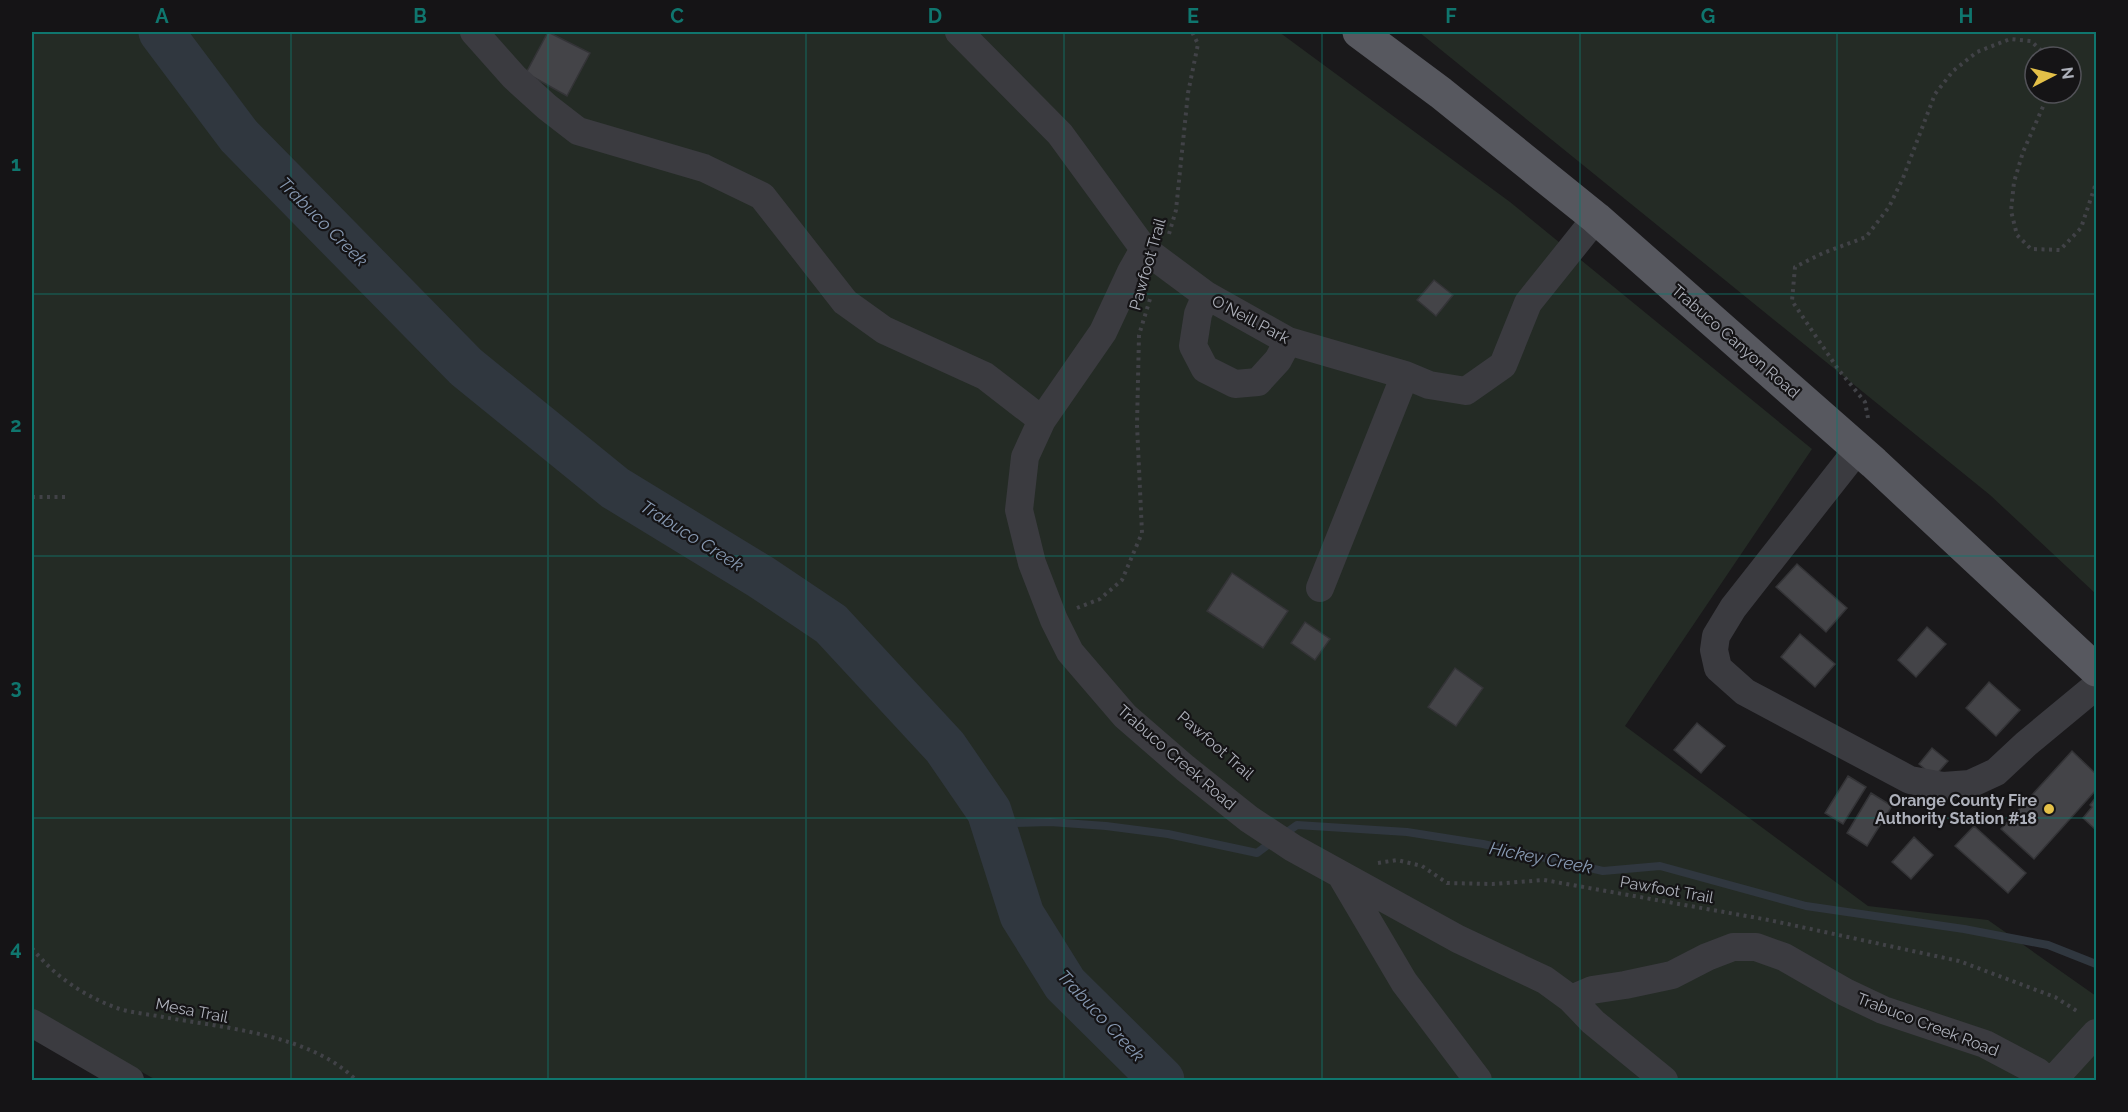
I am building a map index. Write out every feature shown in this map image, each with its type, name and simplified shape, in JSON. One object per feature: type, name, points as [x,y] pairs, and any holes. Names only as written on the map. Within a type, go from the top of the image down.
[{"type":"main road","name":"Trabuco Canyon Road","points":[[1359,32],[1441,93],[1596,218],[1866,456],[2097,669]]},
{"type":"street","points":[[474,32],[514,77],[578,131],[704,168],[762,196],[845,302],[884,330],[985,376],[1042,420]]},
{"type":"street","name":"O'Neill Park","points":[[959,32],[1060,134],[1153,255],[1206,295],[1288,341],[1405,375],[1429,385],[1466,391],[1503,365],[1528,303],[1596,218]]},
{"type":"street","name":"Trabuco Creek Road","points":[[1153,255],[1131,272],[1103,332],[1042,420],[1025,457],[1019,510],[1032,563],[1054,620],[1070,652],[1125,716],[1185,768],[1261,826],[1342,877]]},
{"type":"street","points":[[1206,295],[1198,314],[1193,346],[1205,369],[1234,384],[1258,382],[1278,360],[1288,341]]},
{"type":"street","points":[[1320,588],[1405,375]]},
{"type":"street","points":[[1866,456],[1733,608],[1716,636],[1714,650],[1718,668],[1745,692],[1910,780],[1943,786],[1970,784],[1996,772],[2025,744],[2097,686]]},
{"type":"street","points":[[1342,877],[1458,939],[1545,980],[1571,999],[1593,1022],[1664,1080]]},
{"type":"street","points":[[1342,877],[1404,981],[1478,1080]]},
{"type":"street","name":"Trabuco Creek Road","points":[[1571,999],[1592,990],[1672,975],[1733,947],[1756,947],[1784,957],[1883,1010],[1985,1044],[2038,1072],[2045,1080]]},
{"type":"street","points":[[32,1023],[130,1080]]},
{"type":"street","points":[[2053,1080],[2092,1026]]},
{"type":"path","name":"Pawfoot Trail","points":[[1054,620],[1100,599],[1122,580],[1142,533],[1137,425],[1139,336],[1153,255],[1176,210],[1188,93],[1198,44],[1192,32]]},
{"type":"path","points":[[1866,456],[1865,402],[1838,369],[1792,301],[1795,267],[1823,253],[1866,237],[1888,207],[1903,178],[1935,94],[1953,71],[1977,52],[2010,39],[2031,41],[2035,45]]},
{"type":"path","points":[[2044,105],[2023,152],[2014,182],[2011,211],[2017,235],[2031,249],[2060,250],[2081,228],[2097,183]]},
{"type":"path","points":[[32,497],[66,497]]},
{"type":"path","name":"Pawfoot Trail","points":[[1376,864],[1397,860],[1422,866],[1447,883],[1493,884],[1544,880],[1769,920],[1959,961],[2055,997],[2092,1026]]},
{"type":"path","name":"Mesa Trail","points":[[32,948],[67,982],[92,997],[120,1009],[289,1042],[325,1058],[356,1080]]},
{"type":"shaded area","points":[[32,32],[1279,32],[1510,202],[1812,449],[1625,726],[1868,906],[1988,920],[2096,996],[2096,1080],[156,1080],[32,1010]]},
{"type":"shaded area","points":[[1419,32],[2096,32],[2096,594],[1990,495]]},
{"type":"building","points":[[548,32],[590,53],[567,96],[526,73]]},
{"type":"building","points":[[1434,280],[1453,295],[1436,316],[1417,300]]},
{"type":"building","points":[[1797,564],[1847,608],[1826,632],[1776,587]]},
{"type":"building","points":[[1232,573],[1288,611],[1263,648],[1207,611]]},
{"type":"building","points":[[1305,622],[1330,639],[1315,660],[1291,643]]},
{"type":"building","points":[[1927,627],[1946,644],[1916,677],[1898,660]]},
{"type":"building","points":[[1800,634],[1835,664],[1815,687],[1781,657]]},
{"type":"building","points":[[1455,668],[1483,688],[1456,726],[1428,707]]},
{"type":"building","points":[[1989,682],[2020,710],[1996,736],[1966,708]]},
{"type":"building","points":[[1697,723],[1725,746],[1701,773],[1674,750]]},
{"type":"building","points":[[1932,748],[1948,761],[1934,777],[1919,764]]},
{"type":"building","name":"Orange County Fire Authority Station #18","points":[[2072,751],[2096,774],[2096,790],[2034,859],[2001,829]]},
{"type":"building","points":[[1848,776],[1866,787],[1843,824],[1825,813]]},
{"type":"building","points":[[1871,793],[1892,806],[1867,846],[1847,833]]},
{"type":"building","points":[[2096,797],[2096,830],[2083,818],[2092,807],[2090,805]]},
{"type":"building","points":[[1974,826],[2026,873],[2008,893],[1955,846]]},
{"type":"building","points":[[1914,837],[1933,855],[1911,879],[1892,862]]},
{"type":"waterway","name":"Trabuco Creek","points":[[161,32],[239,136],[466,367],[615,488],[761,577],[831,624],[945,747],[989,811],[1022,915],[1065,984],[1162,1080]]},
{"type":"waterway","name":"Hickey Creek","points":[[989,811],[1015,823],[1050,822],[1106,826],[1168,834],[1257,853],[1273,841]]},
{"type":"waterway","name":"Hickey Creek","points":[[1283,835],[1297,825],[1407,832],[1483,844],[1603,871],[1660,866],[1806,906],[1964,929],[2048,945],[2096,964]]},
{"type":"place","name":"Orange County Fire Authority Station #18","points":[[2049,809]]}]
